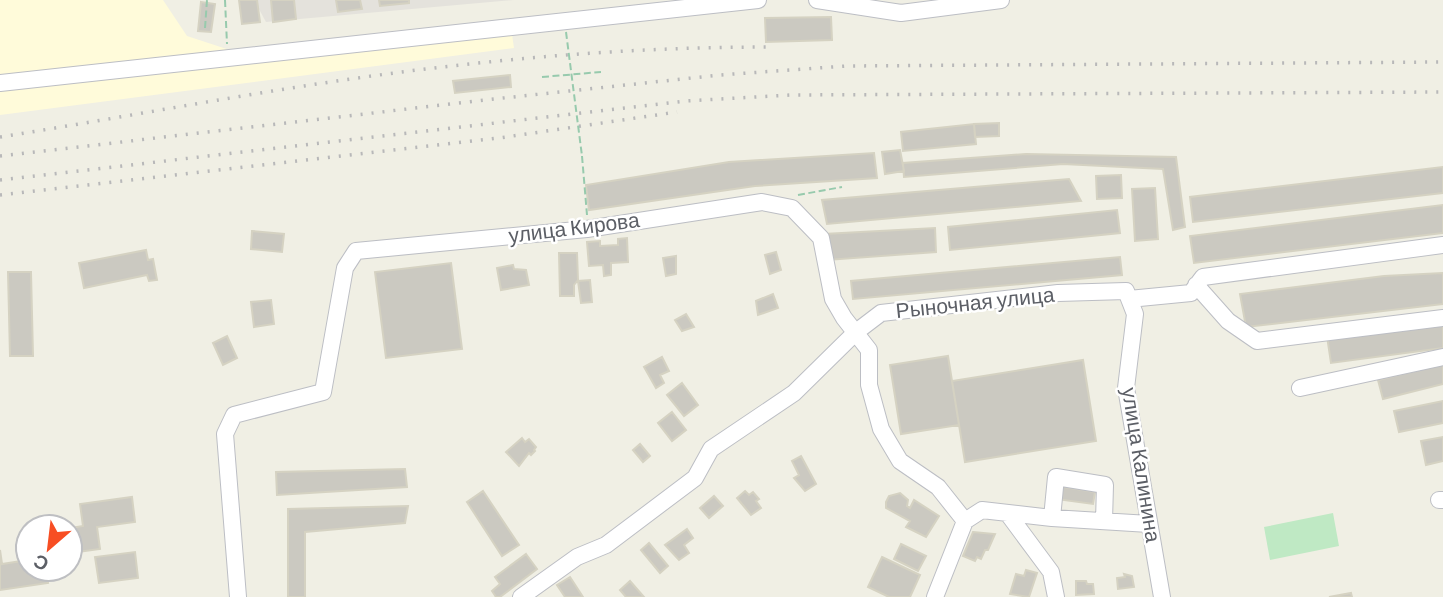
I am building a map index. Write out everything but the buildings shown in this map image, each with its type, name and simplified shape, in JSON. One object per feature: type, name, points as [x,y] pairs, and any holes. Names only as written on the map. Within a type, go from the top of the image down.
[{"type":"street","points":[[0,83],[758,0]]},
{"type":"street","points":[[817,0],[901,13],[1001,0]]},
{"type":"street","name":"улица Кирова","points":[[238,597],[225,434],[234,415],[323,392],[345,268],[356,251],[587,229],[762,202],[792,208],[821,238],[833,299],[869,350],[869,384],[881,429],[900,461],[938,487],[965,521]]},
{"type":"street","points":[[1443,246],[1203,277],[1196,285],[1228,321],[1257,341],[1443,318]]},
{"type":"street","name":"Рыночная улица","points":[[521,597],[578,557],[606,545],[695,478],[711,449],[794,393],[856,332],[881,313],[1058,293],[1191,293],[1196,285]]},
{"type":"street","name":"улица Калинина","points":[[1128,295],[1135,314],[1126,388],[1162,597]]},
{"type":"street","points":[[1300,388],[1443,357]]},
{"type":"street","points":[[1052,518],[1056,477],[1105,485],[1104,521]]},
{"type":"street","points":[[935,597],[965,521],[982,510],[1052,518],[1149,524]]},
{"type":"street","points":[[1008,514],[1051,572],[1056,597]]},
{"type":"path","points":[[205,28],[207,0]]},
{"type":"path","points":[[225,0],[228,58]]},
{"type":"path","points":[[566,32],[587,198],[587,229]]},
{"type":"path","points":[[542,77],[601,72]]},
{"type":"path","points":[[789,197],[842,187]]},
{"type":"shaded area","points":[[0,0],[163,0],[187,36],[245,55],[511,27],[514,48],[0,115]]},
{"type":"shaded area","points":[[254,0],[514,0],[266,22]]},
{"type":"green space","points":[[1333,513],[1339,546],[1270,560],[1264,527]]},
{"type":"railway","points":[[0,137],[304,86],[477,63],[594,53],[769,47]]},
{"type":"railway","points":[[0,156],[494,99],[720,75],[846,66],[1443,62]]},
{"type":"railway","points":[[0,180],[686,101],[790,95],[1443,92]]},
{"type":"railway","points":[[0,195],[499,138],[677,112]]}]
